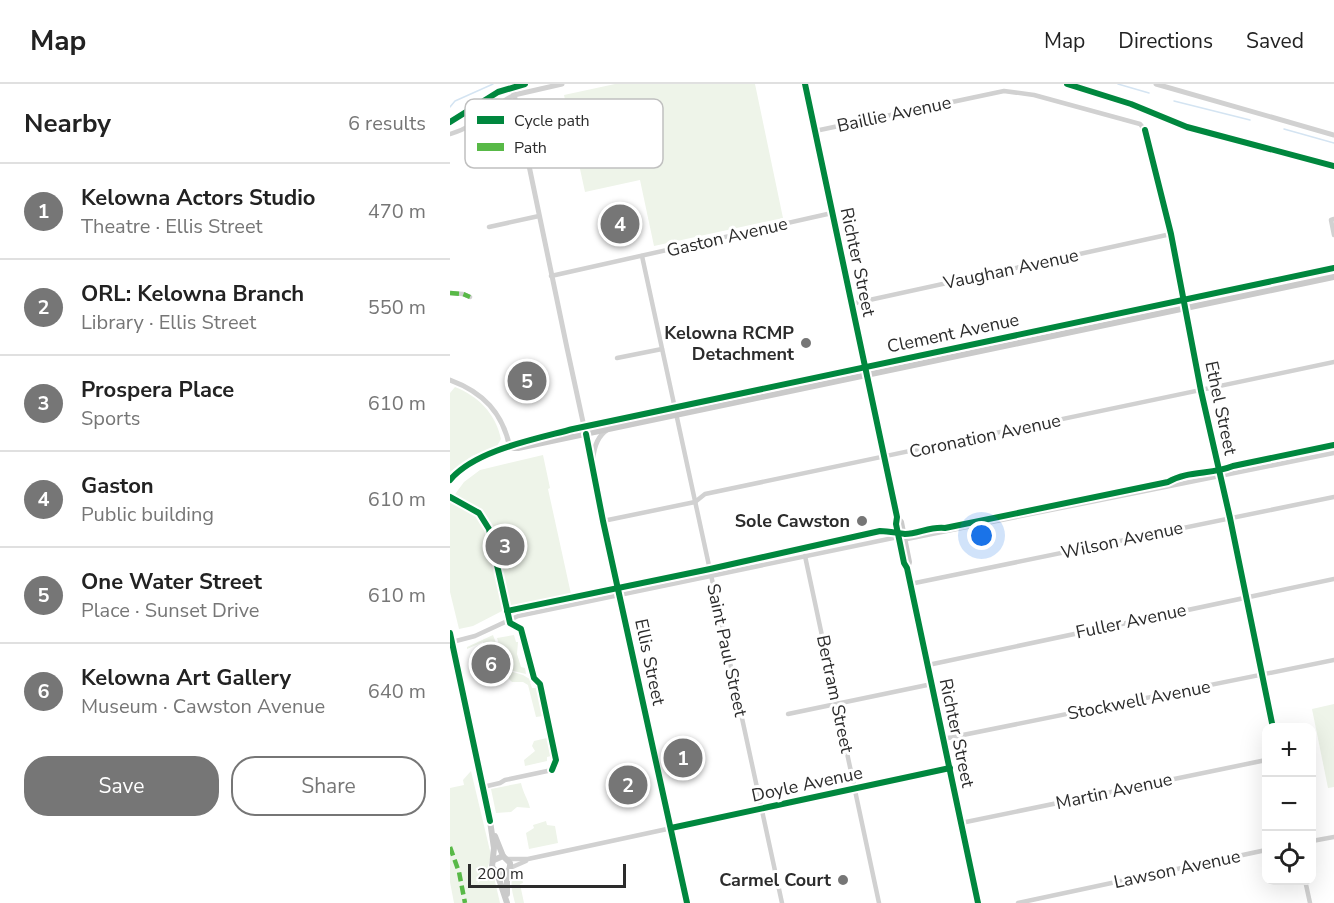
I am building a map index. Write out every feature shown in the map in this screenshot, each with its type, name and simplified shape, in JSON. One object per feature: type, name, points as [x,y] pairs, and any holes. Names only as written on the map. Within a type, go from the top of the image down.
[{"type":"main road","name":"Clement Avenue","points":[[450,480],[472,461],[510,448],[518,448],[675,408],[1334,268]]},
{"type":"main road","name":"Clement Avenue","points":[[586,430],[609,430],[1334,277]]},
{"type":"main road","name":"Richter Street","points":[[867,375],[897,517],[896,524],[901,539],[904,563],[907,568],[978,903]]},
{"type":"main road","points":[[450,633],[490,821],[494,860],[492,867],[497,873],[507,902]]},
{"type":"main road","points":[[490,821],[508,870],[507,902]]},
{"type":"main road","points":[[494,860],[505,857]]},
{"type":"main road","points":[[497,873],[502,874],[508,870]]},
{"type":"street","name":"Ellis Street","points":[[512,84],[515,99]]},
{"type":"street","points":[[507,99],[514,95],[562,84]]},
{"type":"street","name":"Richter Street","points":[[805,84],[867,375]]},
{"type":"street","points":[[1156,84],[1334,135]]},
{"type":"street","name":"Baillie Avenue","points":[[815,131],[1004,91],[1034,95],[1140,124],[1145,130]]},
{"type":"street","points":[[450,134],[465,128]]},
{"type":"street","name":"Ethel Street","points":[[1145,130],[1171,234],[1201,391],[1272,723]]},
{"type":"street","name":"Ellis Street","points":[[529,168],[586,430],[603,521],[687,903]]},
{"type":"street","name":"Gaston Avenue","points":[[551,276],[832,213]]},
{"type":"street","points":[[489,226],[539,216]]},
{"type":"street","points":[[1332,220],[1334,235]]},
{"type":"street","name":"Vaughan Avenue","points":[[851,304],[1171,234]]},
{"type":"street","name":"Saint Paul Street","points":[[642,256],[782,903]]},
{"type":"street","points":[[450,294],[463,294],[470,297]]},
{"type":"street","points":[[617,358],[662,349]]},
{"type":"street","name":"Coronation Avenue","points":[[603,521],[695,502],[705,494],[1334,362]]},
{"type":"street","points":[[450,380],[478,393],[495,410],[510,448]]},
{"type":"street","points":[[592,463],[598,441],[603,433],[609,430]]},
{"type":"street","points":[[452,642],[475,636],[518,616],[620,594],[1334,453]]},
{"type":"street","name":"Wilson Avenue","points":[[910,584],[1334,497]]},
{"type":"street","name":"Bertram Street","points":[[805,556],[879,903]]},
{"type":"street","name":"Fuller Avenue","points":[[928,665],[1334,579]]},
{"type":"street","name":"Stockwell Avenue","points":[[943,739],[1334,660]]},
{"type":"street","points":[[788,714],[932,684]]},
{"type":"street","name":"Martin Avenue","points":[[961,823],[1262,761]]},
{"type":"street","name":"Doyle Avenue","points":[[508,870],[528,860],[950,768]]},
{"type":"street","points":[[483,787],[552,770]]},
{"type":"street","points":[[1316,840],[1334,837]]},
{"type":"street","name":"Lawson Avenue","points":[[1018,903],[1262,851]]},
{"type":"street","name":"Doyle Avenue","points":[[505,857],[528,860]]},
{"type":"street","points":[[1306,885],[1310,903]]},
{"type":"shaded area","points":[[615,84],[755,84],[783,218],[654,246],[640,180],[585,192],[580,168],[663,168],[663,99],[565,99],[564,95]]},
{"type":"shaded area","points":[[455,387],[471,395],[485,407],[499,430],[501,439],[497,446],[472,456],[450,472],[450,393]]},
{"type":"shaded area","points":[[543,455],[550,488],[548,489],[571,594],[504,610],[473,626],[459,629],[450,592],[450,501],[464,482],[480,470]]},
{"type":"shaded area","points":[[493,635],[506,670],[533,681],[530,682],[532,688],[537,688],[543,716],[536,717],[528,685],[523,682],[512,682],[508,678],[499,680],[493,647],[483,649],[485,648],[483,642],[467,649]]},
{"type":"shaded area","points":[[514,635],[518,642],[517,654],[521,667],[525,668],[526,674],[509,670],[497,638]]},
{"type":"shaded area","points":[[1334,704],[1334,787],[1328,788],[1312,709]]},
{"type":"shaded area","points":[[547,738],[551,756],[547,757],[547,761],[525,766],[524,760],[535,751],[532,746],[534,741]]},
{"type":"shaded area","points":[[471,771],[491,855],[488,867],[494,877],[500,903],[454,903],[450,882],[450,788],[464,785],[463,780]]},
{"type":"shaded area","points":[[521,783],[530,808],[517,807],[511,812],[496,813],[491,789]]},
{"type":"shaded area","points":[[546,821],[547,825],[555,826],[558,843],[529,849],[526,833],[534,828],[533,825]]},
{"type":"shaded area","points":[[520,870],[524,903],[515,903],[512,881]]},
{"type":"waterway","points":[[450,107],[455,101],[493,84]]},
{"type":"waterway","points":[[1118,84],[1149,93]]},
{"type":"waterway","points":[[1174,101],[1250,120]]},
{"type":"waterway","points":[[1284,129],[1334,143]]},
{"type":"marked path","points":[[450,293],[470,297]]},
{"type":"marked path","points":[[450,847],[459,872],[465,903]]},
{"type":"cycle path","points":[[487,99],[498,92],[525,84]]},
{"type":"cycle path","points":[[805,84],[897,517],[896,524],[904,563],[907,568],[978,903]]},
{"type":"cycle path","points":[[1067,84],[1131,104],[1187,127],[1334,166]]},
{"type":"cycle path","points":[[450,122],[465,113]]},
{"type":"cycle path","points":[[1145,130],[1171,234],[1201,391],[1230,518],[1272,723]]},
{"type":"cycle path","points":[[450,480],[461,470],[490,453],[573,429],[1334,268]]},
{"type":"cycle path","points":[[586,434],[687,903]]},
{"type":"cycle path","points":[[507,611],[880,531],[905,534],[945,528],[1334,445]]},
{"type":"cycle path","points":[[450,497],[479,513],[489,529],[510,623],[521,629],[534,678],[540,684],[556,760],[552,770]]},
{"type":"cycle path","points":[[450,633],[490,821]]},
{"type":"cycle path","points":[[671,828],[950,768]]},
{"type":"place","name":"Gaston","points":[[620,224]]},
{"type":"place","name":"Kelowna RCMP Detachment","points":[[806,343]]},
{"type":"place","name":"One Water Street","points":[[527,381]]},
{"type":"place","name":"Sole Cawston","points":[[862,521]]},
{"type":"place","name":"Prospera Place","points":[[505,546]]},
{"type":"place","name":"Kelowna Art Gallery","points":[[491,664]]},
{"type":"place","name":"Kelowna Actors Studio","points":[[683,758]]},
{"type":"place","name":"ORL: Kelowna Branch","points":[[628,785]]},
{"type":"place","name":"Carmel Court","points":[[843,880]]}]
